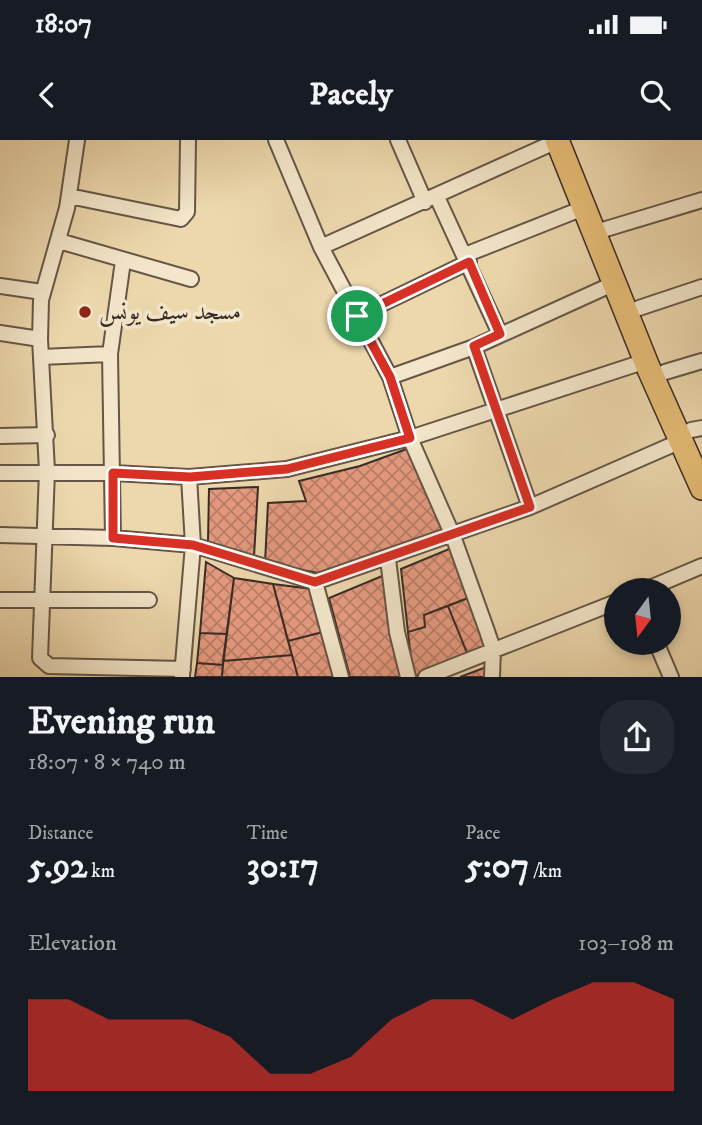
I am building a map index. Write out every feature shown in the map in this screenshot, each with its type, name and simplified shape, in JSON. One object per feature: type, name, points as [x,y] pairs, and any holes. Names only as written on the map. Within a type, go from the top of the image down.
[{"type":"main road","points":[[557,140],[586,206],[602,230],[639,308],[656,366]]},
{"type":"main road","points":[[572,140],[602,230],[615,283],[702,455]]},
{"type":"main road","points":[[691,433],[702,488]]},
{"type":"street","points":[[78,140],[69,196],[42,292],[40,340],[47,471],[40,658],[49,667],[182,673],[193,545],[190,477]]},
{"type":"street","points":[[69,196],[181,219],[187,212],[188,140]]},
{"type":"street","points":[[276,140],[321,247],[390,377],[410,438],[453,536],[493,649],[492,677]]},
{"type":"street","points":[[398,140],[467,258],[500,334]]},
{"type":"street","points":[[321,247],[557,140]]},
{"type":"street","points":[[602,230],[702,200]]},
{"type":"street","points":[[357,316],[467,258],[586,206]]},
{"type":"street","points":[[58,241],[191,279]]},
{"type":"street","points":[[113,538],[110,354],[122,261]]},
{"type":"street","points":[[390,377],[474,346],[615,283]]},
{"type":"street","points":[[0,286],[42,292]]},
{"type":"street","points":[[639,308],[702,287]]},
{"type":"street","points":[[0,332],[40,340]]},
{"type":"street","points":[[474,346],[530,507]]},
{"type":"street","points":[[41,357],[110,354]]},
{"type":"street","points":[[0,473],[47,471],[190,477],[287,469],[410,438],[656,366],[702,361]]},
{"type":"street","points":[[0,535],[113,538],[193,545],[315,582],[388,559],[530,507],[691,433]]},
{"type":"street","points":[[0,436],[47,435]]},
{"type":"street","points":[[388,559],[397,632],[408,677]]},
{"type":"street","points":[[674,578],[702,566]]},
{"type":"street","points":[[315,582],[341,677]]},
{"type":"street","points":[[0,600],[149,600]]},
{"type":"street","points":[[426,677],[604,607]]},
{"type":"street","points":[[662,655],[671,677]]},
{"type":"building","points":[[412,447],[448,532],[340,577],[265,563],[268,503],[306,501],[299,481],[360,466]]},
{"type":"building","points":[[258,487],[254,557],[208,542],[209,489]]},
{"type":"building","points":[[454,547],[473,596],[424,615],[425,627],[408,632],[401,569]]},
{"type":"building","points":[[206,562],[234,578],[227,634],[200,633]]},
{"type":"building","points":[[387,574],[403,677],[350,677],[329,598]]},
{"type":"building","points":[[234,578],[273,584],[292,655],[223,661]]},
{"type":"building","points":[[273,584],[312,589],[323,632],[288,641]]},
{"type":"building","points":[[473,596],[491,649],[469,658],[448,606]]},
{"type":"building","points":[[448,606],[469,658],[413,677],[408,632],[425,627],[424,615]]},
{"type":"building","points":[[323,632],[335,677],[298,677],[288,641]]},
{"type":"building","points":[[200,633],[227,634],[223,665],[197,663]]},
{"type":"building","points":[[292,655],[298,677],[222,677],[223,661]]},
{"type":"building","points":[[197,663],[223,665],[222,677],[195,677]]},
{"type":"building","points":[[489,666],[488,677],[460,677]]},
{"type":"place","name":"مسجد سيف يونس","points":[[85,312]]},
{"type":"route","points":[[469,262],[500,334],[474,346],[530,507],[388,559],[315,582],[193,545],[113,538],[113,473],[190,477],[256,473],[320,462],[410,438],[390,377],[357,316],[469,262]]}]
